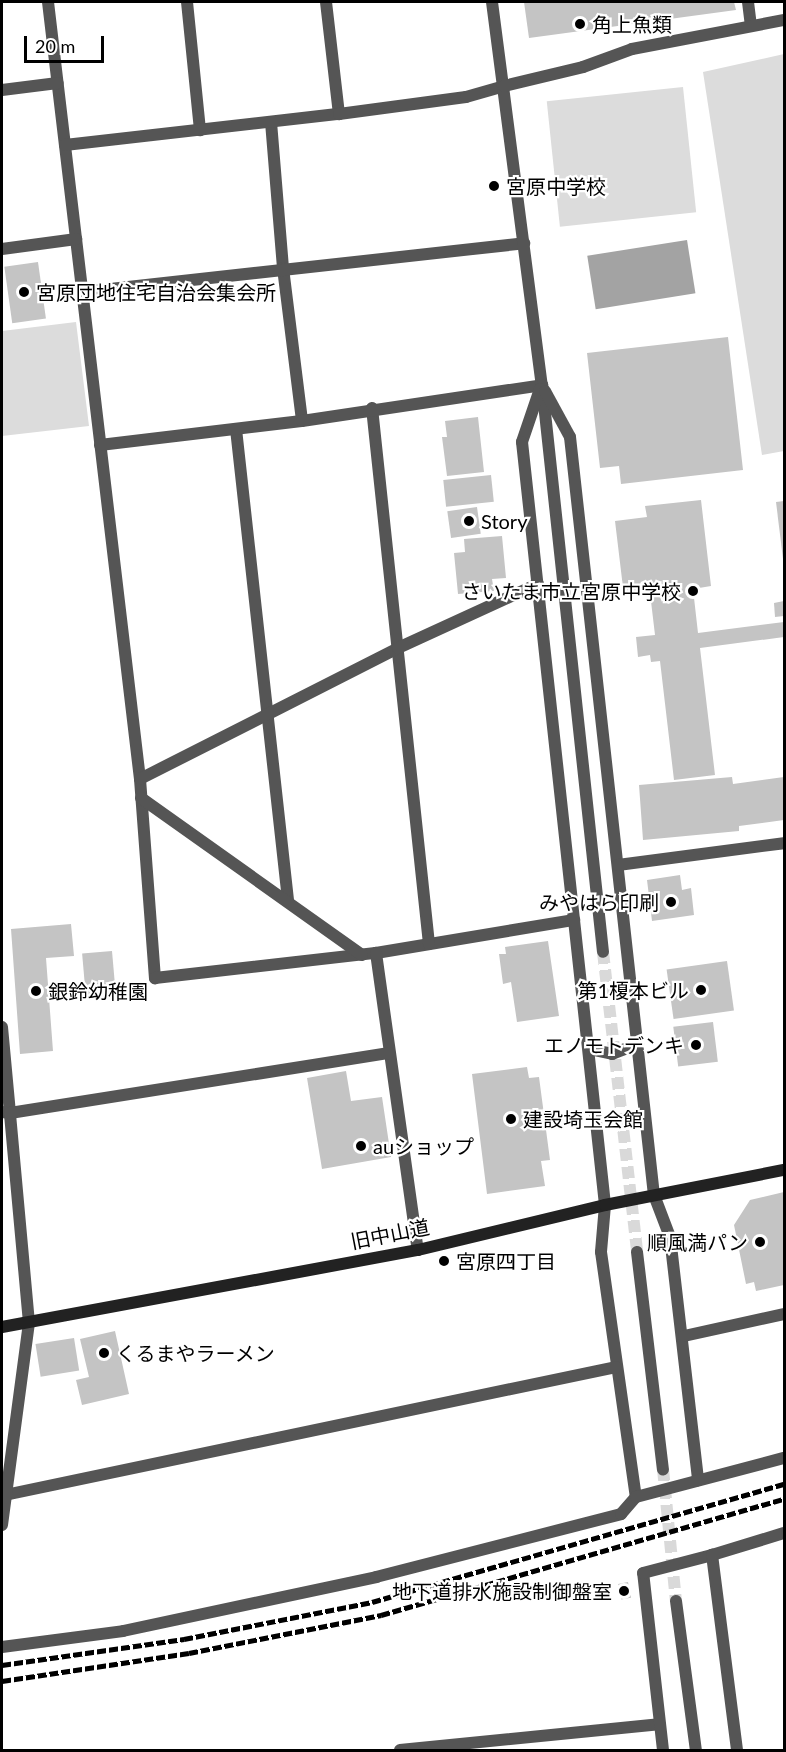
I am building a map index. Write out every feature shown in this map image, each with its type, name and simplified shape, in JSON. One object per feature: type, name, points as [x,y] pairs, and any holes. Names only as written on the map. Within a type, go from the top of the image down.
[{"type":"main road","name":"旧中山道","points":[[2,1327],[418,1250],[605,1205],[784,1170]]},
{"type":"street","points":[[48,2],[140,779],[155,978],[362,955],[574,920]]},
{"type":"street","points":[[187,2],[200,130]]},
{"type":"street","points":[[326,2],[339,114]]},
{"type":"street","points":[[492,2],[542,385],[603,952]]},
{"type":"street","points":[[748,2],[751,26]]},
{"type":"street","points":[[65,145],[466,97],[583,67],[632,49],[784,20]]},
{"type":"street","points":[[2,90],[58,83]]},
{"type":"street","points":[[272,122],[283,268],[302,421]]},
{"type":"street","points":[[2,249],[76,239]]},
{"type":"street","points":[[83,292],[524,243]]},
{"type":"street","points":[[100,445],[302,421],[372,408],[542,385]]},
{"type":"street","points":[[542,385],[522,442],[605,1205],[601,1252],[636,1497]]},
{"type":"street","points":[[542,385],[570,437],[654,1195],[670,1237],[684,1336],[698,1480]]},
{"type":"street","points":[[372,408],[429,944]]},
{"type":"street","points":[[236,429],[288,900]]},
{"type":"street","points":[[140,779],[398,648],[538,584]]},
{"type":"street","points":[[141,798],[288,900],[362,955]]},
{"type":"street","points":[[618,865],[784,845]]},
{"type":"street","points":[[376,953],[418,1250]]},
{"type":"street","points":[[2,1027],[6,1113],[29,1323],[2,1525]]},
{"type":"street","points":[[589,1049],[612,1054],[638,1044]]},
{"type":"street","points":[[6,1113],[389,1053]]},
{"type":"street","points":[[637,1252],[663,1469]]},
{"type":"street","points":[[684,1336],[784,1314]]},
{"type":"street","points":[[5,1495],[616,1367]]},
{"type":"street","points":[[2,1647],[123,1631],[376,1577],[621,1514],[636,1497],[698,1480],[720,1478],[784,1458]]},
{"type":"street","points":[[663,1750],[643,1573],[784,1533]]},
{"type":"street","points":[[712,1555],[737,1750]]},
{"type":"street","points":[[676,1601],[696,1750]]},
{"type":"street","points":[[400,1750],[659,1724]]},
{"type":"shaded area","points":[[784,54],[784,451],[762,455],[703,72]]},
{"type":"shaded area","points":[[683,87],[696,212],[560,227],[547,101]]},
{"type":"shaded area","points":[[687,240],[695,293],[596,309],[587,256]]},
{"type":"shaded area","points":[[76,322],[89,426],[2,436],[2,331]]},
{"type":"building","name":"角上魚類","points":[[524,2],[734,2],[736,10],[529,38]]},
{"type":"building","points":[[38,262],[46,318],[12,323],[4,267]]},
{"type":"building","points":[[728,337],[743,470],[621,484],[619,466],[600,468],[587,353]]},
{"type":"building","points":[[478,417],[484,472],[447,476],[442,437],[447,437],[445,421]]},
{"type":"building","points":[[491,475],[494,502],[446,507],[443,480]]},
{"type":"building","points":[[701,500],[711,586],[693,589],[698,633],[784,622],[784,637],[700,648],[715,775],[674,780],[660,661],[651,662],[650,655],[638,657],[636,637],[655,635],[650,593],[624,596],[615,521],[647,517],[645,506]]},
{"type":"building","points":[[784,501],[784,559],[783,559],[776,502]]},
{"type":"building","points":[[477,507],[481,534],[451,538],[447,511]]},
{"type":"building","points":[[502,536],[506,578],[492,579],[494,591],[458,594],[454,553],[465,552],[464,539]]},
{"type":"building","points":[[784,601],[784,616],[775,617],[774,603]]},
{"type":"building","points":[[732,777],[733,784],[784,777],[784,820],[739,826],[739,831],[643,840],[639,785]]},
{"type":"building","name":"みやはら印刷","points":[[680,875],[682,890],[691,888],[694,915],[652,921],[647,880]]},
{"type":"building","points":[[71,924],[74,956],[46,958],[53,1051],[20,1054],[11,929]]},
{"type":"building","points":[[548,941],[559,1016],[517,1022],[511,982],[503,984],[499,954],[506,954],[505,947]]},
{"type":"building","points":[[112,951],[116,994],[86,996],[82,954]]},
{"type":"building","name":"第1榎本ビル","points":[[727,961],[734,1011],[674,1019],[667,969]]},
{"type":"building","name":"エノモトデンキ","points":[[713,1022],[718,1062],[678,1067],[673,1027]]},
{"type":"building","name":"建設埼玉会館","points":[[527,1067],[529,1078],[539,1077],[550,1160],[541,1161],[545,1186],[487,1194],[472,1074]]},
{"type":"building","points":[[346,1071],[351,1101],[382,1097],[391,1157],[322,1169],[307,1078]]},
{"type":"building","points":[[784,1192],[784,1285],[756,1291],[754,1282],[746,1284],[734,1225],[750,1200]]},
{"type":"building","points":[[115,1331],[129,1394],[82,1405],[76,1380],[89,1377],[80,1339]]},
{"type":"building","points":[[74,1338],[79,1371],[41,1377],[35,1344]]},
{"type":"building","name":"地下道排水施設制御盤室","points":[[628,1582],[631,1598],[621,1600],[618,1584]]},
{"type":"tunnel","points":[[603,952],[637,1252]]},
{"type":"tunnel","points":[[663,1469],[676,1601]]},
{"type":"railway","points":[[2,1665],[184,1639],[372,1602],[784,1484]]},
{"type":"railway","points":[[2,1681],[189,1653],[381,1615],[784,1499]]},
{"type":"place","name":"角上魚類","points":[[580,24]]},
{"type":"place","name":"宮原中学校","points":[[494,186]]},
{"type":"place","name":"宮原団地住宅自治会集会所","points":[[24,292]]},
{"type":"place","name":"Story","points":[[469,521]]},
{"type":"place","name":"さいたま市立宮原中学校","points":[[693,591]]},
{"type":"place","name":"みやはら印刷","points":[[671,902]]},
{"type":"place","name":"第1榎本ビル","points":[[701,990]]},
{"type":"place","name":"銀鈴幼稚園","points":[[36,991]]},
{"type":"place","name":"エノモトデンキ","points":[[696,1045]]},
{"type":"place","name":"建設埼玉会館","points":[[511,1119]]},
{"type":"place","name":"auショップ","points":[[361,1146]]},
{"type":"place","name":"順風満パン","points":[[760,1242]]},
{"type":"place","name":"宮原四丁目","points":[[444,1261]]},
{"type":"place","name":"くるまやラーメン","points":[[104,1353]]},
{"type":"place","name":"地下道排水施設制御盤室","points":[[624,1591]]}]
